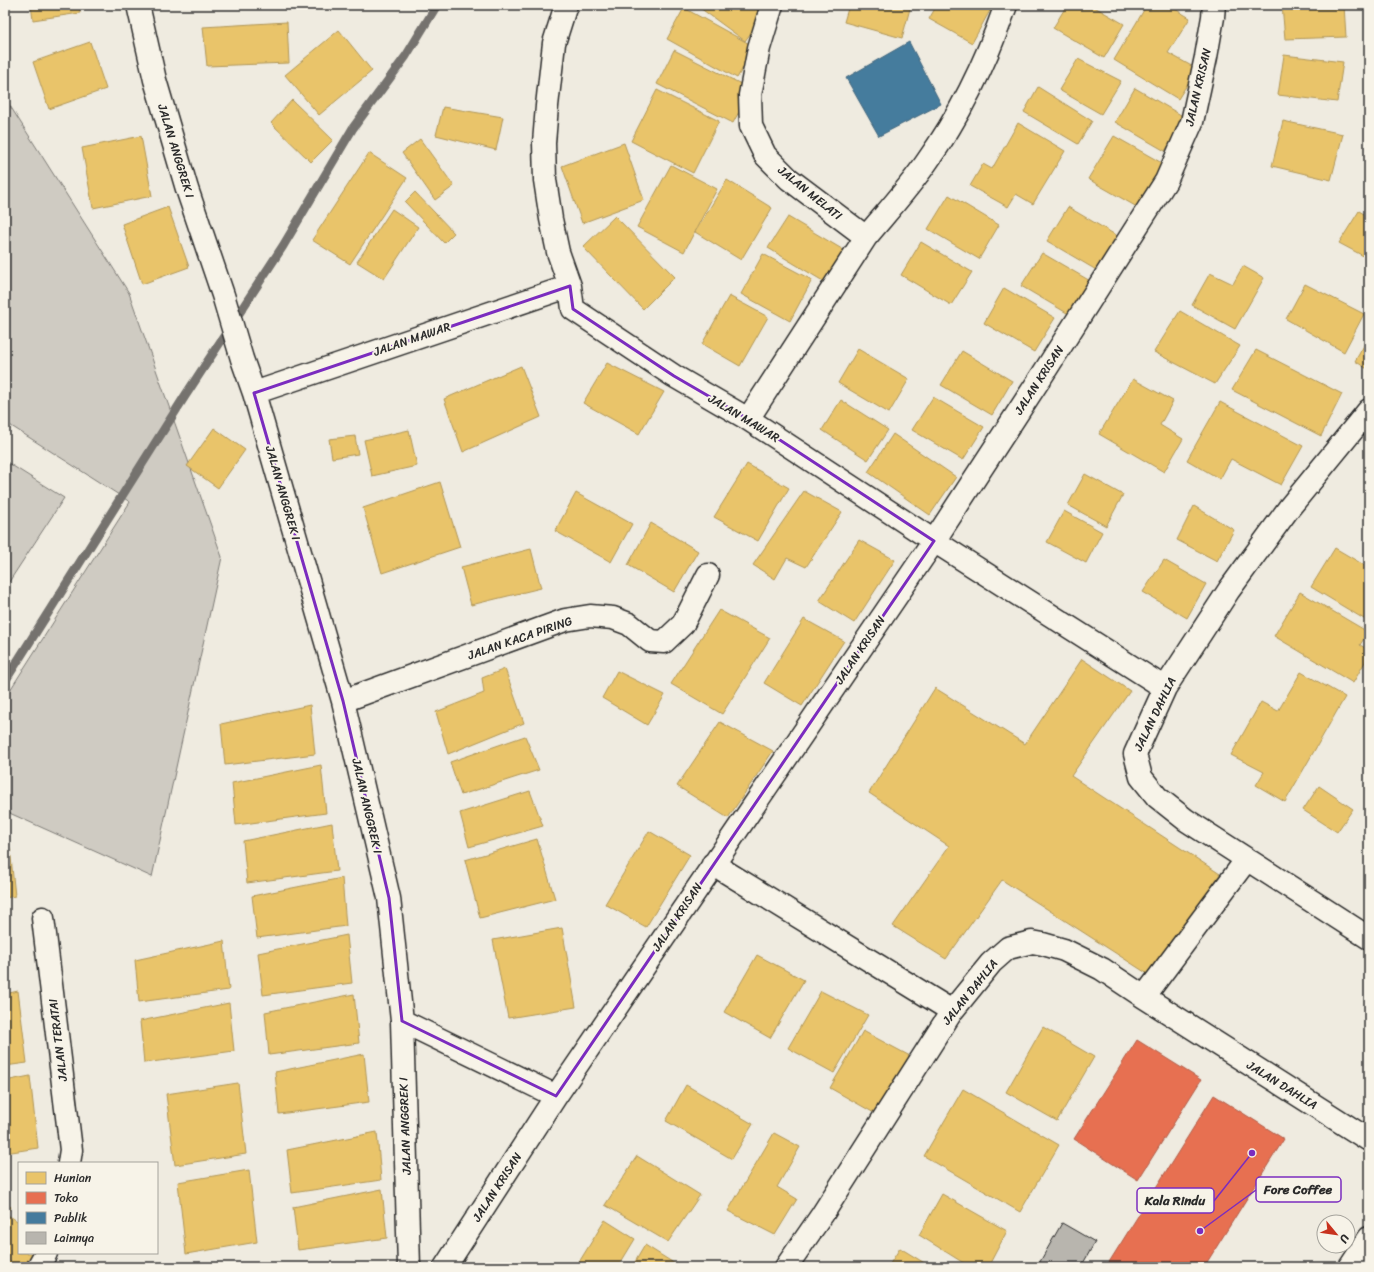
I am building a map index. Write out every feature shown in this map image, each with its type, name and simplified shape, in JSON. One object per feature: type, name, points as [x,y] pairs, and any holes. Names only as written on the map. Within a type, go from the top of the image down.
[{"type":"street","name":"JALAN ANGGREK I","points":[[138,5],[154,80],[187,189],[254,393],[343,701],[389,898],[402,1021],[409,1267]]},
{"type":"street","name":"JALAN MAWAR","points":[[566,5],[554,43],[544,143],[545,180],[551,219],[558,252],[570,286],[573,308],[674,376],[748,419],[934,541],[1165,688]]},
{"type":"street","name":"JALAN MELATI","points":[[772,5],[759,48],[750,95],[751,126],[766,155],[788,179],[866,237]]},
{"type":"street","points":[[748,419],[866,237],[926,163],[959,110],[995,36],[1006,5]]},
{"type":"street","name":"JALAN KRISAN","points":[[445,1267],[556,1096],[934,541],[1166,181],[1192,122],[1210,37],[1214,5]]},
{"type":"street","name":"JALAN MAWAR","points":[[254,393],[570,286]]},
{"type":"street","name":"JALAN DAHLIA","points":[[1369,410],[1285,514],[1229,590],[1165,688],[1135,754],[1142,777],[1157,797],[1186,820],[1369,938]]},
{"type":"street","name":"JALAN KACA PIRING","points":[[343,701],[565,620],[590,616],[613,618],[629,624],[650,641],[664,642],[683,624],[708,575]]},
{"type":"street","points":[[1144,997],[1246,859]]},
{"type":"street","points":[[713,864],[952,1011]]},
{"type":"street","name":"JALAN TERATAI","points":[[43,918],[70,1150],[69,1162]]},
{"type":"street","name":"JALAN DAHLIA","points":[[786,1267],[822,1215],[952,1011],[991,963],[1008,948],[1032,942],[1070,953],[1102,969],[1369,1140]]},
{"type":"street","points":[[402,1021],[556,1096]]},
{"type":"street","points":[[1350,1267],[1369,1238]]},
{"type":"street","points":[[38,1267],[45,1254]]},
{"type":"highlighted area","points":[[570,286],[573,309],[674,376],[748,419],[934,541],[556,1096],[402,1021],[389,898],[343,701],[254,393]]},
{"type":"shaded area","points":[[5,98],[129,293],[222,557],[152,877],[5,811],[5,698],[130,502],[5,422]]},
{"type":"shaded area","points":[[5,461],[64,498],[5,588]]},
{"type":"building: Hunian","points":[[31,5],[79,5],[80,13],[33,20]]},
{"type":"building: Hunian","points":[[696,5],[760,5],[767,10],[745,41]]},
{"type":"building: Hunian","points":[[849,5],[911,5],[902,38],[844,22]]},
{"type":"building: Hunian","points":[[937,5],[993,5],[972,43],[929,19]]},
{"type":"building: Hunian","points":[[1067,5],[1091,5],[1124,24],[1104,58],[1053,28]]},
{"type":"building: Hunian","points":[[1147,5],[1168,5],[1190,18],[1168,53],[1197,69],[1178,99],[1114,60]]},
{"type":"building: Hunian","points":[[1282,5],[1344,5],[1346,37],[1285,39]]},
{"type":"building: Hunian","points":[[684,8],[755,47],[737,78],[667,39]]},
{"type":"building: Hunian","points":[[287,22],[289,63],[207,66],[203,27]]},
{"type":"building: Hunian","points":[[339,30],[372,71],[319,115],[285,75]]},
{"type":"building: Hunian","points":[[90,42],[106,89],[49,109],[33,62]]},
{"type":"building: Hunian","points":[[674,50],[751,89],[733,123],[657,84]]},
{"type":"building: Hunian","points":[[1284,55],[1343,62],[1337,102],[1278,95]]},
{"type":"building: Hunian","points":[[1078,59],[1121,81],[1101,114],[1059,90]]},
{"type":"building: Hunian","points":[[1038,87],[1092,121],[1078,144],[1024,112]]},
{"type":"building: Hunian","points":[[1135,88],[1186,118],[1165,151],[1115,122]]},
{"type":"building: Hunian","points":[[657,90],[719,121],[693,173],[631,141]]},
{"type":"building: Hunian","points":[[292,100],[333,140],[311,162],[271,123]]},
{"type":"building: Hunian","points":[[443,107],[503,117],[496,150],[436,135]]},
{"type":"building: Hunian","points":[[1283,121],[1343,134],[1331,180],[1272,166]]},
{"type":"building: Hunian","points":[[1018,123],[1065,151],[1033,204],[1016,194],[1008,207],[970,186],[983,164],[992,169]]},
{"type":"building: Hunian","points":[[141,136],[152,196],[93,208],[82,148]]},
{"type":"building: Hunian","points":[[1114,136],[1169,167],[1144,211],[1088,179]]},
{"type":"building: Hunian","points":[[420,139],[454,186],[435,200],[402,153]]},
{"type":"building: Hunian","points":[[624,143],[644,200],[582,223],[562,166]]},
{"type":"building: Hunian","points":[[369,153],[407,178],[350,264],[312,240]]},
{"type":"building: Hunian","points":[[671,165],[717,189],[684,252],[637,227]]},
{"type":"building: Hunian","points":[[727,180],[772,208],[741,260],[695,232]]},
{"type":"building: Hunian","points":[[415,192],[454,233],[444,243],[405,202]]},
{"type":"building: Hunian","points":[[949,195],[999,225],[979,259],[928,229]]},
{"type":"building: Hunian","points":[[168,207],[189,267],[142,284],[122,224]]},
{"type":"building: Hunian","points":[[1068,207],[1119,237],[1098,271],[1047,241]]},
{"type":"building: Hunian","points":[[392,209],[418,227],[384,279],[357,262]]},
{"type":"building: Hunian","points":[[1359,211],[1369,217],[1369,259],[1339,243]]},
{"type":"building: Hunian","points":[[615,216],[675,277],[643,309],[583,247]]},
{"type":"building: Hunian","points":[[788,217],[847,252],[828,284],[768,248]]},
{"type":"building: Hunian","points":[[921,242],[972,272],[951,305],[901,275]]},
{"type":"building: Hunian","points":[[1042,253],[1092,282],[1072,316],[1021,286]]},
{"type":"building: Hunian","points":[[763,254],[812,280],[790,321],[741,294]]},
{"type":"building: Hunian","points":[[1243,266],[1264,278],[1235,329],[1192,305],[1210,273],[1233,284]]},
{"type":"building: Hunian","points":[[1305,284],[1364,314],[1344,352],[1286,319]]},
{"type":"building: Hunian","points":[[1004,288],[1055,318],[1034,352],[984,323]]},
{"type":"building: Hunian","points":[[729,296],[768,317],[740,366],[702,344]]},
{"type":"building: Hunian","points":[[1180,311],[1240,346],[1215,384],[1154,352]]},
{"type":"building: Hunian","points":[[1369,337],[1369,370],[1355,361]]},
{"type":"building: Hunian","points":[[858,349],[909,379],[889,413],[838,383]]},
{"type":"building: Hunian","points":[[1256,350],[1342,394],[1321,436],[1232,390]]},
{"type":"building: Hunian","points":[[962,351],[1012,381],[992,415],[941,385]]},
{"type":"building: Hunian","points":[[607,363],[664,392],[639,434],[583,403]]},
{"type":"building: Hunian","points":[[521,366],[541,417],[463,452],[444,399]]},
{"type":"building: Hunian","points":[[1133,379],[1173,401],[1160,425],[1183,439],[1164,472],[1099,434]]},
{"type":"building: Hunian","points":[[933,397],[984,427],[963,460],[912,430]]},
{"type":"building: Hunian","points":[[841,400],[888,430],[868,460],[822,430]]},
{"type":"building: Hunian","points":[[1220,402],[1303,446],[1281,485],[1231,459],[1220,479],[1187,460]]},
{"type":"building: Hunian","points":[[214,428],[245,450],[218,488],[187,466]]},
{"type":"building: Hunian","points":[[409,430],[417,466],[372,476],[364,440]]},
{"type":"building: Hunian","points":[[893,434],[956,477],[930,515],[868,472]]},
{"type":"building: Hunian","points":[[355,436],[358,454],[332,458],[329,439]]},
{"type":"building: Hunian","points":[[747,464],[789,488],[758,541],[714,517]]},
{"type":"building: Hunian","points":[[1085,474],[1123,495],[1106,526],[1068,505]]},
{"type":"building: Hunian","points":[[440,482],[460,547],[382,573],[363,508]]},
{"type":"building: Hunian","points":[[804,491],[842,512],[806,567],[787,558],[775,579],[753,565]]},
{"type":"building: Hunian","points":[[576,493],[632,524],[611,562],[555,531]]},
{"type":"building: Hunian","points":[[1194,506],[1234,530],[1217,561],[1177,540]]},
{"type":"building: Hunian","points":[[1064,511],[1102,532],[1086,563],[1047,542]]},
{"type":"building: Hunian","points":[[651,523],[698,551],[674,592],[628,565]]},
{"type":"building: Hunian","points":[[859,540],[895,560],[854,623],[819,601]]},
{"type":"building: Hunian","points":[[1335,548],[1369,568],[1369,622],[1311,587]]},
{"type":"building: Hunian","points":[[531,549],[541,588],[471,605],[461,567]]},
{"type":"building: Hunian","points":[[1164,560],[1206,584],[1187,618],[1143,592]]},
{"type":"building: Hunian","points":[[1300,592],[1368,632],[1360,645],[1369,650],[1369,655],[1353,683],[1274,636]]},
{"type":"building: Hunian","points":[[719,610],[770,638],[722,714],[671,684]]},
{"type":"building: Hunian","points":[[804,619],[844,641],[802,706],[764,683]]},
{"type":"building: Hunian","points":[[1082,659],[1130,691],[1071,776],[1220,874],[1151,976],[1002,880],[946,959],[893,926],[949,846],[869,793],[935,688],[1025,744]]},
{"type":"building: Hunian","points":[[505,669],[524,723],[448,754],[436,712],[484,693],[482,678]]},
{"type":"building: Hunian","points":[[617,671],[665,695],[647,725],[602,698]]},
{"type":"building: Hunian","points":[[1301,672],[1345,697],[1285,802],[1256,785],[1264,772],[1231,755],[1261,702],[1278,711]]},
{"type":"building: Hunian","points":[[310,705],[315,754],[225,765],[221,724]]},
{"type":"building: Hunian","points":[[720,722],[773,751],[728,818],[677,786]]},
{"type":"building: Hunian","points":[[525,736],[539,770],[461,795],[450,762]]},
{"type":"building: Hunian","points":[[321,765],[326,813],[236,825],[232,783]]},
{"type":"building: Hunian","points":[[1319,786],[1353,809],[1337,832],[1303,810]]},
{"type":"building: Hunian","points":[[530,791],[543,826],[469,847],[460,813]]},
{"type":"building: Hunian","points":[[332,823],[337,871],[247,883],[243,841]]},
{"type":"building: Hunian","points":[[649,831],[690,855],[646,927],[605,904]]},
{"type":"building: Hunian","points":[[537,839],[555,899],[480,918],[465,860]]},
{"type":"building: Hunian","points":[[10,848],[15,896],[5,898],[5,849]]},
{"type":"building: Hunian","points":[[342,878],[346,926],[257,938],[252,896]]},
{"type":"building: Hunian","points":[[562,928],[576,1007],[508,1018],[493,940]]},
{"type":"building: Hunian","points":[[347,935],[352,983],[263,995],[258,953]]},
{"type":"building: Hunian","points":[[224,941],[229,990],[139,1002],[135,960]]},
{"type":"building: Hunian","points":[[757,955],[804,980],[770,1038],[724,1012]]},
{"type":"building: Hunian","points":[[18,991],[27,1063],[5,1066],[5,994]]},
{"type":"building: Hunian","points":[[821,991],[868,1015],[834,1073],[788,1048]]},
{"type":"building: Hunian","points":[[354,994],[359,1043],[269,1055],[265,1012]]},
{"type":"building: Hunian","points":[[229,1003],[234,1051],[144,1063],[140,1021]]},
{"type":"building: Hunian","points":[[1043,1027],[1094,1057],[1057,1121],[1006,1092]]},
{"type":"building: Hunian","points":[[863,1031],[910,1056],[876,1114],[830,1088]]},
{"type":"building: Hunian","points":[[364,1054],[369,1102],[279,1114],[275,1072]]},
{"type":"building: Hunian","points":[[30,1076],[38,1148],[5,1153],[5,1081]]},
{"type":"building: Hunian","points":[[238,1083],[246,1154],[175,1165],[166,1094]]},
{"type":"building: Hunian","points":[[686,1085],[753,1124],[732,1159],[666,1121]]},
{"type":"building: Hunian","points":[[963,1089],[1059,1145],[1020,1212],[924,1156]]},
{"type":"building: Hunian","points":[[377,1132],[381,1180],[292,1193],[287,1150]]},
{"type":"building: Hunian","points":[[774,1133],[800,1147],[777,1187],[797,1199],[775,1235],[728,1211]]},
{"type":"building: Hunian","points":[[637,1156],[700,1195],[668,1242],[605,1205]]},
{"type":"building: Hunian","points":[[249,1170],[257,1242],[186,1254],[178,1182]]},
{"type":"building: Hunian","points":[[382,1189],[387,1238],[298,1250],[293,1207]]},
{"type":"building: Hunian","points":[[942,1194],[1007,1231],[988,1267],[970,1267],[919,1235]]},
{"type":"building: Hunian","points":[[5,1204],[11,1207],[6,1214],[18,1221],[18,1254],[32,1254],[25,1267],[5,1267]]},
{"type":"building: Hunian","points":[[605,1220],[635,1239],[618,1267],[576,1267]]},
{"type":"building: Hunian","points":[[645,1245],[680,1267],[632,1267]]},
{"type":"building: Hunian","points":[[900,1248],[931,1267],[888,1267]]},
{"type":"building: Toko","points":[[1137,1040],[1201,1080],[1138,1180],[1074,1139]]},
{"type":"building: Toko","points":[[1214,1095],[1284,1139],[1204,1267],[1106,1267]]},
{"type":"building: Publik","points":[[909,42],[941,104],[879,136],[846,78]]},
{"type":"building: Lainnya","points":[[1062,1223],[1095,1242],[1081,1267],[1037,1267]]},
{"type":"waterway","points":[[5,681],[185,396],[283,246],[353,128],[406,56],[437,5]]},
{"type":"place","name":"Kala Rindu","points":[[1252,1153]]},
{"type":"place","name":"Fore Coffee","points":[[1200,1231]]}]
